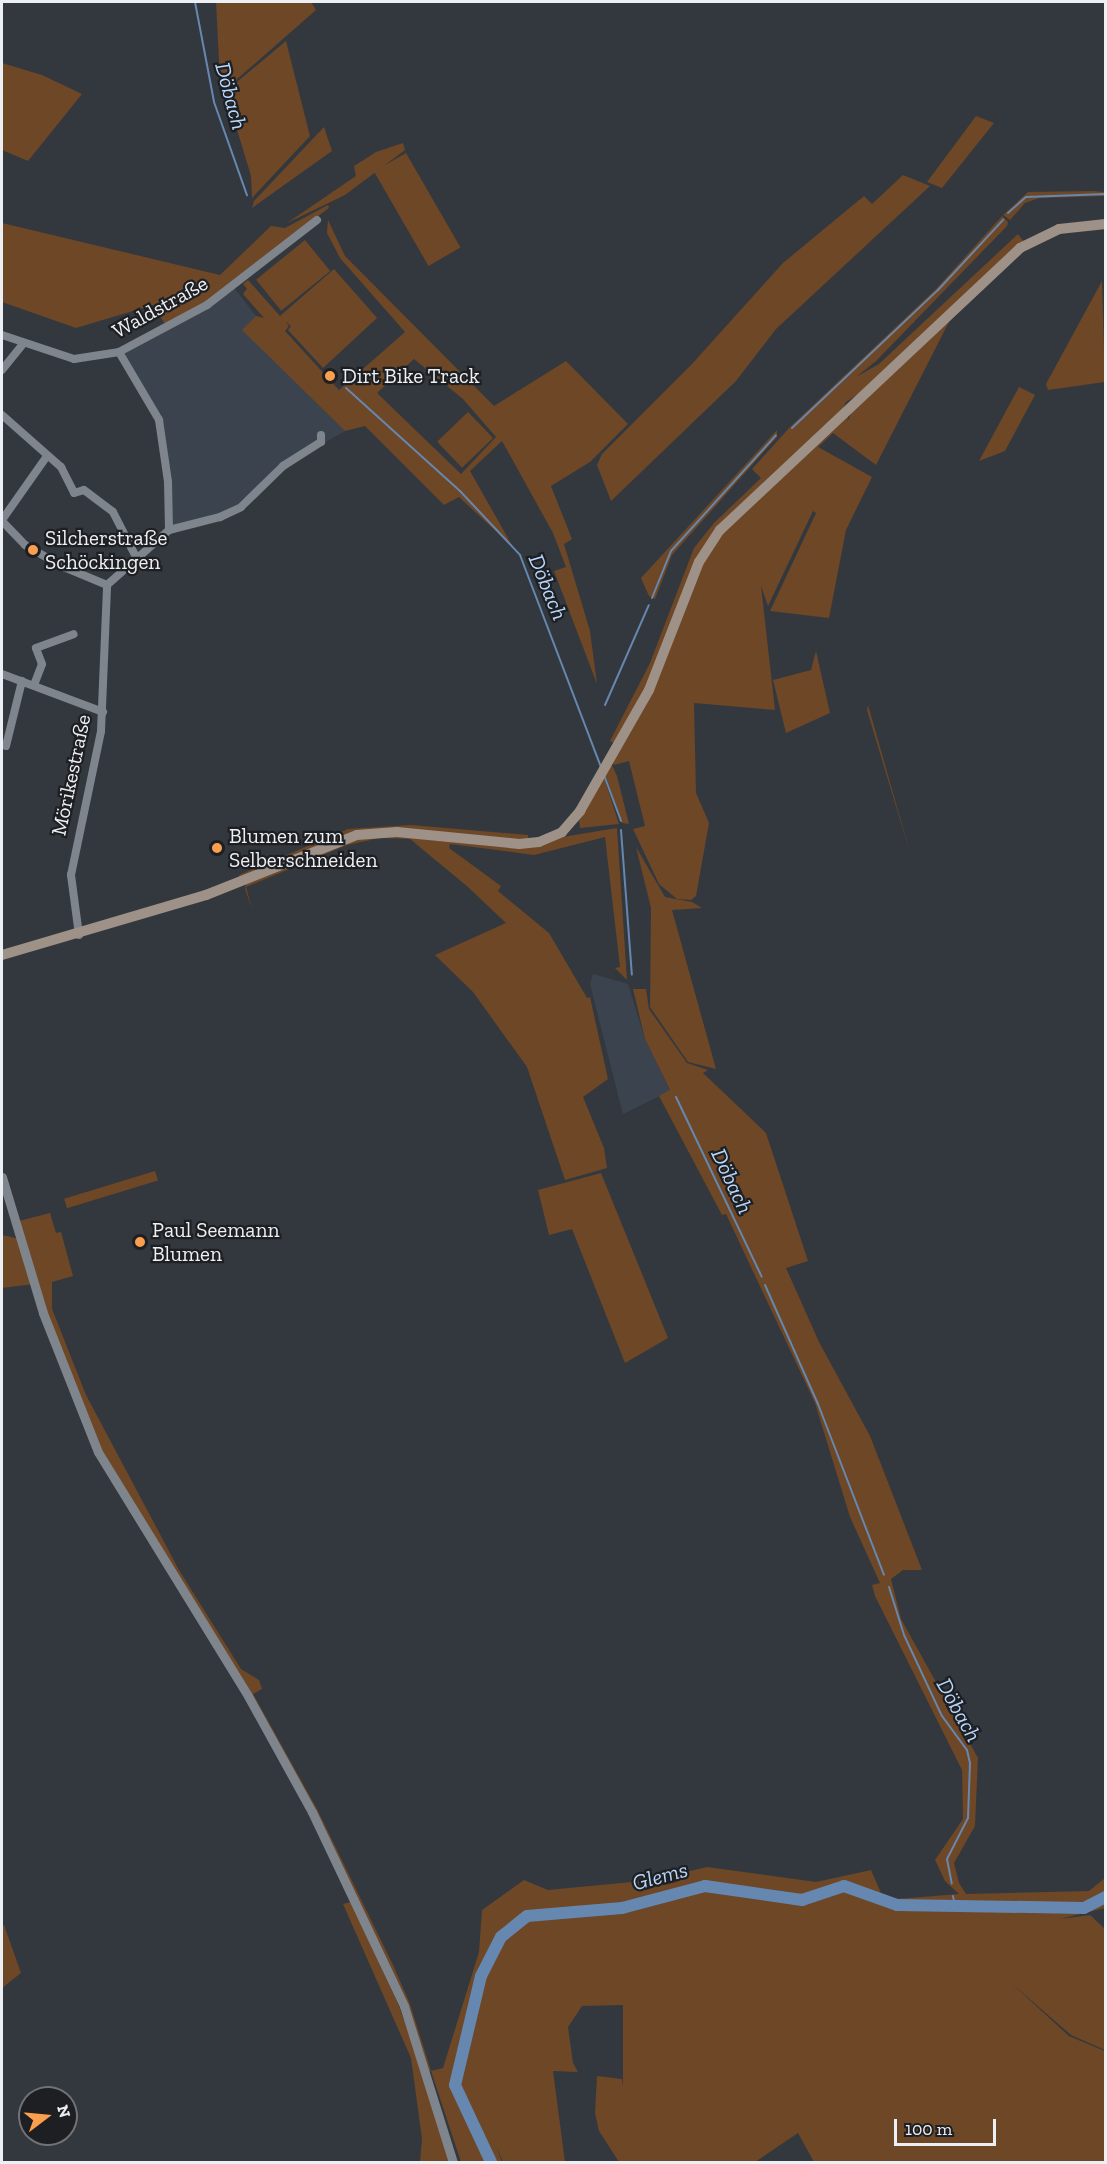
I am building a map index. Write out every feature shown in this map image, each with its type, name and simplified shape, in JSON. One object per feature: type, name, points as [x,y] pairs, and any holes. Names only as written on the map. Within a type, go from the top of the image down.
[{"type":"main road","points":[[2,955],[206,895],[357,835],[397,832],[503,844],[539,842],[570,826],[658,670],[699,562],[720,530],[1015,253],[1059,229],[1106,224]]},
{"type":"street","name":"Waldstraße","points":[[2,335],[23,344],[74,359],[119,352],[207,305],[317,220]]},
{"type":"street","points":[[2,370],[23,344]]},
{"type":"street","points":[[119,352],[159,420],[168,482],[169,530]]},
{"type":"street","points":[[2,415],[61,467],[74,493],[84,490],[114,512],[137,559]]},
{"type":"street","points":[[47,456],[2,521],[25,544],[59,565],[107,585],[169,530],[235,511],[283,466],[321,442],[321,435]]},
{"type":"street","name":"Mörikestraße","points":[[79,934],[71,898],[72,861],[98,752],[103,712],[107,585]]},
{"type":"street","points":[[33,685],[42,664],[36,648],[74,634]]},
{"type":"street","points":[[2,674],[103,712]]},
{"type":"street","points":[[6,746],[22,681]]},
{"type":"street","points":[[2,1177],[53,1342],[98,1452],[269,1732],[342,1872],[404,2006],[453,2163]]},
{"type":"shaded area","points":[[216,2],[311,2],[316,10],[237,79],[230,107],[220,80]]},
{"type":"shaded area","points":[[286,41],[310,136],[252,198],[251,176],[232,113],[233,92],[238,81]]},
{"type":"shaded area","points":[[2,63],[42,75],[82,94],[28,161],[2,150]]},
{"type":"shaded area","points":[[976,116],[994,123],[942,188],[927,182]]},
{"type":"shaded area","points":[[324,127],[332,151],[252,208],[254,201]]},
{"type":"shaded area","points":[[403,143],[405,150],[345,195],[287,223],[356,176],[354,166],[376,152]]},
{"type":"shaded area","points":[[406,153],[460,247],[428,266],[374,172]]},
{"type":"shaded area","points":[[903,175],[930,186],[776,329],[736,381],[611,501],[597,465],[602,454],[692,364],[783,263],[864,196],[872,204]]},
{"type":"shaded area","points":[[1093,191],[1105,192],[1105,196],[1039,198],[1025,203],[1010,220],[1003,215],[1028,192]]},
{"type":"shaded area","points":[[328,205],[329,208],[251,266],[207,305],[167,327],[153,305],[76,328],[2,302],[2,223],[220,275],[271,226],[285,228]]},
{"type":"shaded area","points":[[1002,216],[1008,222],[1007,226],[876,361],[856,377],[879,364],[1018,234],[1024,242],[864,390],[846,402],[841,412],[718,528],[651,678],[614,743],[610,741],[650,663],[694,548],[714,523],[761,478],[752,469],[790,427],[937,288]]},
{"type":"shaded area","points":[[328,220],[345,256],[494,406],[566,361],[628,424],[590,462],[551,486],[572,539],[564,544],[590,631],[597,684],[554,571],[566,567],[553,533],[502,441],[470,471],[513,547],[459,497],[444,505],[365,426],[345,431],[242,330],[256,316],[264,318],[243,294],[247,289],[243,284],[248,280],[280,316],[334,269],[377,318],[323,368],[288,330],[291,326],[285,321],[289,326],[285,331],[339,390],[405,332],[340,258],[327,233]],"holes":[[[414,359],[463,399],[496,437],[461,474],[377,393]]]},
{"type":"shaded area","points":[[305,240],[330,271],[281,311],[256,280]]},
{"type":"shaded area","points":[[1102,281],[1105,382],[1048,390],[1046,384]]},
{"type":"shaded area","points":[[232,285],[256,316],[243,330],[345,431],[283,466],[241,507],[169,530],[159,420],[119,352]]},
{"type":"shaded area","points":[[953,314],[876,465],[833,433],[818,447],[872,477],[846,530],[829,618],[770,611],[816,513],[813,511],[768,606],[761,586],[775,710],[694,703],[696,793],[709,823],[696,896],[691,900],[677,899],[659,884],[633,829],[645,826],[629,761],[614,765],[612,761],[698,571],[716,539],[849,413],[847,422],[853,409]]},
{"type":"shaded area","points":[[1019,387],[1035,395],[1005,451],[979,461]]},
{"type":"shaded area","points":[[468,412],[493,438],[462,468],[437,442]]},
{"type":"shaded area","points":[[777,430],[777,437],[672,555],[655,599],[649,596],[641,578]]},
{"type":"shaded area","points":[[816,651],[830,713],[786,733],[773,680],[811,670]]},
{"type":"shaded area","points":[[868,705],[911,856],[867,710]]},
{"type":"shaded area","points":[[611,763],[617,776],[629,824],[622,823],[605,774]]},
{"type":"shaded area","points":[[604,777],[619,824],[580,828],[579,821]]},
{"type":"shaded area","points":[[411,825],[528,835],[528,844],[380,832],[241,879],[239,875],[348,829]]},
{"type":"shaded area","points":[[617,828],[627,980],[615,968],[620,967],[605,837],[534,855],[450,844],[449,848],[501,886],[498,891],[549,933],[587,998],[590,997],[608,1079],[583,1097],[604,1148],[607,1168],[565,1180],[527,1067],[473,992],[435,955],[506,923],[468,887],[410,839],[380,838],[347,845],[246,887],[252,909],[245,889],[246,884],[342,843],[380,835],[502,847]]},
{"type":"shaded area","points":[[636,847],[665,897],[692,902],[702,908],[672,910],[716,1069],[688,1062],[650,1007],[651,908]]},
{"type":"shaded area","points":[[593,974],[628,984],[645,1039],[670,1091],[623,1114],[590,984]]},
{"type":"shaded area","points":[[633,989],[646,989],[649,1009],[687,1063],[708,1070],[703,1073],[766,1133],[808,1261],[786,1268],[819,1342],[870,1436],[922,1570],[903,1570],[891,1579],[901,1619],[978,1758],[975,1826],[954,1863],[959,1883],[966,1894],[1089,1891],[1105,1878],[1105,1908],[1060,1919],[1090,1915],[1105,1929],[1105,2050],[1071,2035],[1010,1982],[1069,2036],[1105,2051],[1105,2162],[814,2162],[798,2133],[755,2162],[619,2162],[599,2131],[595,2113],[597,2076],[622,2079],[623,2087],[623,2005],[582,2006],[568,2027],[573,2063],[578,2072],[553,2071],[565,2162],[503,2162],[496,2145],[502,2162],[461,2162],[431,2071],[443,2068],[479,1952],[482,1910],[524,1880],[548,1890],[653,1880],[707,1867],[816,1882],[871,1870],[884,1900],[959,1894],[945,1881],[935,1860],[963,1819],[962,1770],[875,1596],[872,1585],[880,1583],[850,1517],[815,1403],[726,1214],[722,1215],[659,1096],[670,1090],[645,1039]]},
{"type":"shaded area","points":[[155,1171],[158,1181],[67,1208],[64,1199]]},
{"type":"shaded area","points":[[601,1173],[668,1338],[625,1363],[572,1229],[549,1235],[538,1190]]},
{"type":"shaded area","points":[[50,1213],[56,1233],[61,1232],[73,1276],[52,1282],[52,1309],[86,1395],[179,1570],[241,1669],[259,1680],[262,1689],[253,1694],[317,1809],[393,1965],[410,2004],[431,2071],[426,2072],[413,2033],[289,1768],[105,1466],[34,1284],[2,1288],[2,1235],[20,1239],[15,1222]]},
{"type":"shaded area","points":[[351,1902],[399,2006],[454,2162],[420,2162],[422,2139],[411,2058],[343,1904]]},
{"type":"shaded area","points":[[4,1925],[21,1973],[2,1988],[2,1926]]},
{"type":"waterway","name":"Döbach","points":[[195,2],[214,102],[247,195]]},
{"type":"waterway","points":[[1008,213],[1026,197],[1106,194]]},
{"type":"waterway","points":[[792,428],[938,290],[1003,220]]},
{"type":"waterway","name":"Döbach","points":[[346,388],[460,491],[520,555],[601,767]]},
{"type":"waterway","points":[[652,598],[671,551],[776,435]]},
{"type":"waterway","points":[[605,705],[649,605]]},
{"type":"waterway","name":"Döbach","points":[[604,775],[621,821]]},
{"type":"waterway","name":"Döbach","points":[[621,830],[632,975]]},
{"type":"waterway","name":"Döbach","points":[[676,1097],[762,1277]]},
{"type":"waterway","name":"Döbach","points":[[765,1285],[818,1404],[884,1575]]},
{"type":"waterway","name":"Döbach","points":[[889,1587],[904,1635],[942,1716],[967,1750],[970,1763],[968,1818],[947,1859],[952,1884]]},
{"type":"waterway","name":"Glems","points":[[491,2162],[455,2085],[481,1976],[501,1937],[527,1916],[622,1908],[705,1886],[802,1900],[844,1886],[897,1905],[1084,1908],[1106,1897]]},
{"type":"waterway","name":"Döbach","points":[[953,1896],[955,1906]]},
{"type":"place","name":"Dirt Bike Track","points":[[330,376]]},
{"type":"place","name":"Silcherstraße Schöckingen","points":[[33,550]]},
{"type":"place","name":"Blumen zum Selberschneiden","points":[[217,848]]},
{"type":"place","name":"Paul Seemann Blumen","points":[[140,1242]]}]
